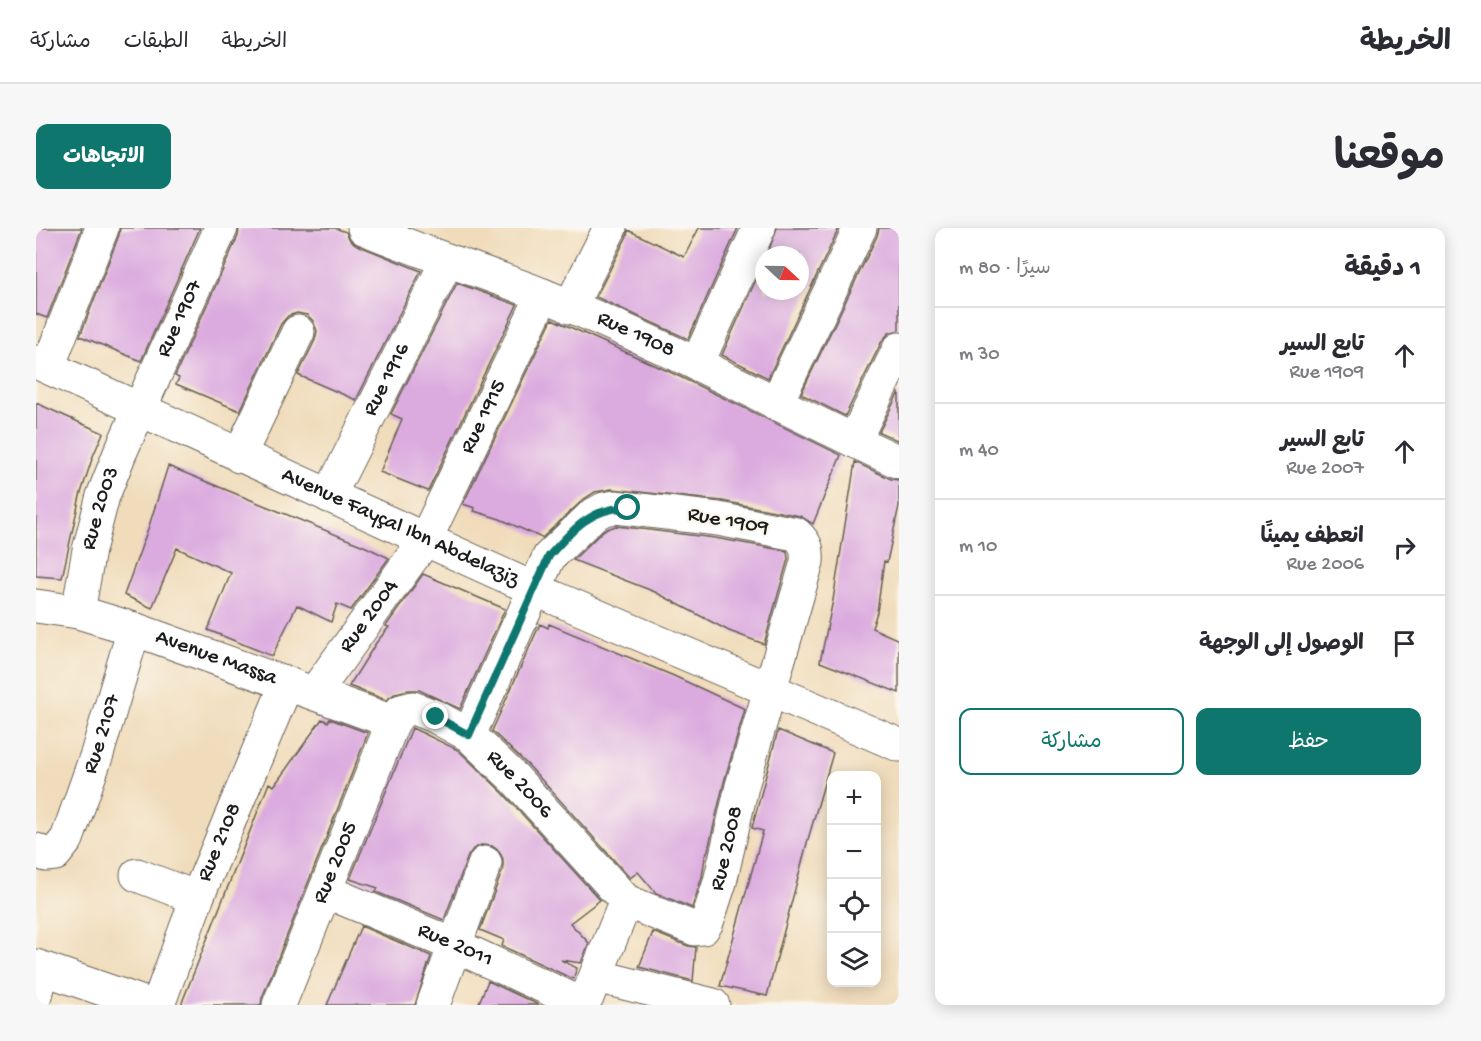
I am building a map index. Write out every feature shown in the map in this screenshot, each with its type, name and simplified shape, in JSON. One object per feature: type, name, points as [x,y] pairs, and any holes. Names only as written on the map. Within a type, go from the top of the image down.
[{"type":"street","points":[[42,364],[102,228]]},
{"type":"street","name":"Rue 1907","points":[[140,411],[221,228]]},
{"type":"street","name":"Rue 1915","points":[[425,540],[556,301],[610,228]]},
{"type":"street","points":[[697,364],[759,228]]},
{"type":"street","points":[[776,404],[860,228]]},
{"type":"street","name":"Rue 1908","points":[[371,230],[556,301],[697,364],[899,462]]},
{"type":"street","name":"Rue 1916","points":[[328,496],[447,261]]},
{"type":"street","points":[[239,456],[298,332]]},
{"type":"street","points":[[854,441],[899,349]]},
{"type":"street","name":"Avenue Fayçal Ibn Abdelaziz","points":[[42,364],[140,411],[534,589],[899,745]]},
{"type":"street","name":"Rue 2003","points":[[78,612],[89,550],[103,496],[140,411]]},
{"type":"street","name":"Rue 1909","points":[[469,735],[549,556],[582,524],[604,510],[628,508],[718,519],[796,534],[805,543],[808,551],[807,562],[768,689]]},
{"type":"street","name":"Rue 2004","points":[[301,688],[425,540]]},
{"type":"street","name":"Avenue Massa","points":[[36,606],[78,612],[135,628],[393,722]]},
{"type":"street","name":"Rue 2107","points":[[36,850],[46,855],[55,854],[67,839],[97,754],[135,628]]},
{"type":"street","name":"Rue 2108","points":[[158,1005],[197,898],[301,688]]},
{"type":"street","name":"Rue 2008","points":[[626,901],[695,929],[703,928],[720,882],[742,786],[768,689]]},
{"type":"street","name":"Rue 2006","points":[[393,722],[402,711],[413,708],[436,717],[469,735],[516,780],[626,901]]},
{"type":"street","name":"Rue 2005","points":[[279,1005],[393,722]]},
{"type":"street","points":[[433,1005],[485,863]]},
{"type":"street","points":[[137,875],[197,898]]},
{"type":"street","name":"Rue 2011","points":[[326,891],[454,945],[588,995],[713,1005]]},
{"type":"street","points":[[588,995],[626,901]]},
{"type":"street","points":[[38,977],[149,1005]]},
{"type":"building","points":[[36,228],[82,228],[47,318],[36,314]]},
{"type":"building","points":[[120,228],[200,228],[141,361],[80,336]]},
{"type":"building","points":[[239,228],[335,228],[346,232],[350,240],[357,245],[421,271],[356,400],[298,375],[317,331],[313,321],[307,315],[297,313],[288,316],[281,324],[240,411],[176,384],[179,378],[175,376],[238,236]]},
{"type":"building","points":[[699,228],[738,228],[688,339],[596,297],[628,230],[684,257]]},
{"type":"building","points":[[777,228],[839,228],[809,291],[809,246],[770,246]]},
{"type":"building","points":[[879,228],[899,228],[899,330],[889,333],[882,341],[845,416],[801,394]]},
{"type":"building","points":[[755,282],[755,300],[805,300],[768,378],[722,355]]},
{"type":"building","points":[[457,283],[517,305],[428,491],[380,472],[402,419],[391,414]]},
{"type":"building","points":[[552,319],[670,372],[841,455],[813,524],[800,516],[722,501],[612,489],[595,492],[584,499],[542,538],[500,519],[474,511],[475,508],[463,504]]},
{"type":"building","points":[[899,392],[899,441],[879,432]]},
{"type":"building","points":[[36,403],[103,433],[80,496],[62,578],[36,576]]},
{"type":"building","points":[[855,462],[891,479],[899,480],[899,506],[887,562],[884,561],[877,612],[872,628],[899,640],[899,693],[820,662],[833,600]]},
{"type":"building","points":[[168,466],[389,558],[351,610],[337,604],[331,622],[297,605],[272,656],[208,630],[231,573],[177,548],[152,608],[124,595]]},
{"type":"building","points":[[616,526],[715,538],[787,551],[788,559],[764,644],[729,631],[655,592],[573,560],[604,530]]},
{"type":"building","points":[[423,574],[505,609],[460,709],[419,690],[396,693],[386,700],[349,686],[389,627],[386,626]]},
{"type":"building","points":[[540,624],[548,628],[549,624],[674,676],[745,709],[692,908],[656,893],[638,872],[630,878],[530,767],[492,731]]},
{"type":"building","points":[[322,719],[328,722],[330,719],[368,733],[261,1005],[181,1005],[269,783],[274,786]]},
{"type":"building","points":[[412,728],[458,750],[503,793],[600,900],[570,923],[589,943],[581,963],[561,960],[577,968],[573,979],[502,946],[504,940],[480,930],[503,869],[503,859],[499,851],[492,846],[481,845],[473,849],[468,856],[444,920],[376,892],[378,888],[350,879]]},
{"type":"building","points":[[778,730],[833,753],[767,996],[720,986],[763,831],[752,828]]},
{"type":"building","points":[[361,926],[431,956],[415,1005],[327,1005]]},
{"type":"building","points":[[653,932],[696,947],[693,981],[639,967]]},
{"type":"building","points":[[488,981],[539,1005],[478,1005]]},
{"type":"route","points":[[436,717],[469,735],[549,556],[593,515],[615,507],[628,508]]}]
